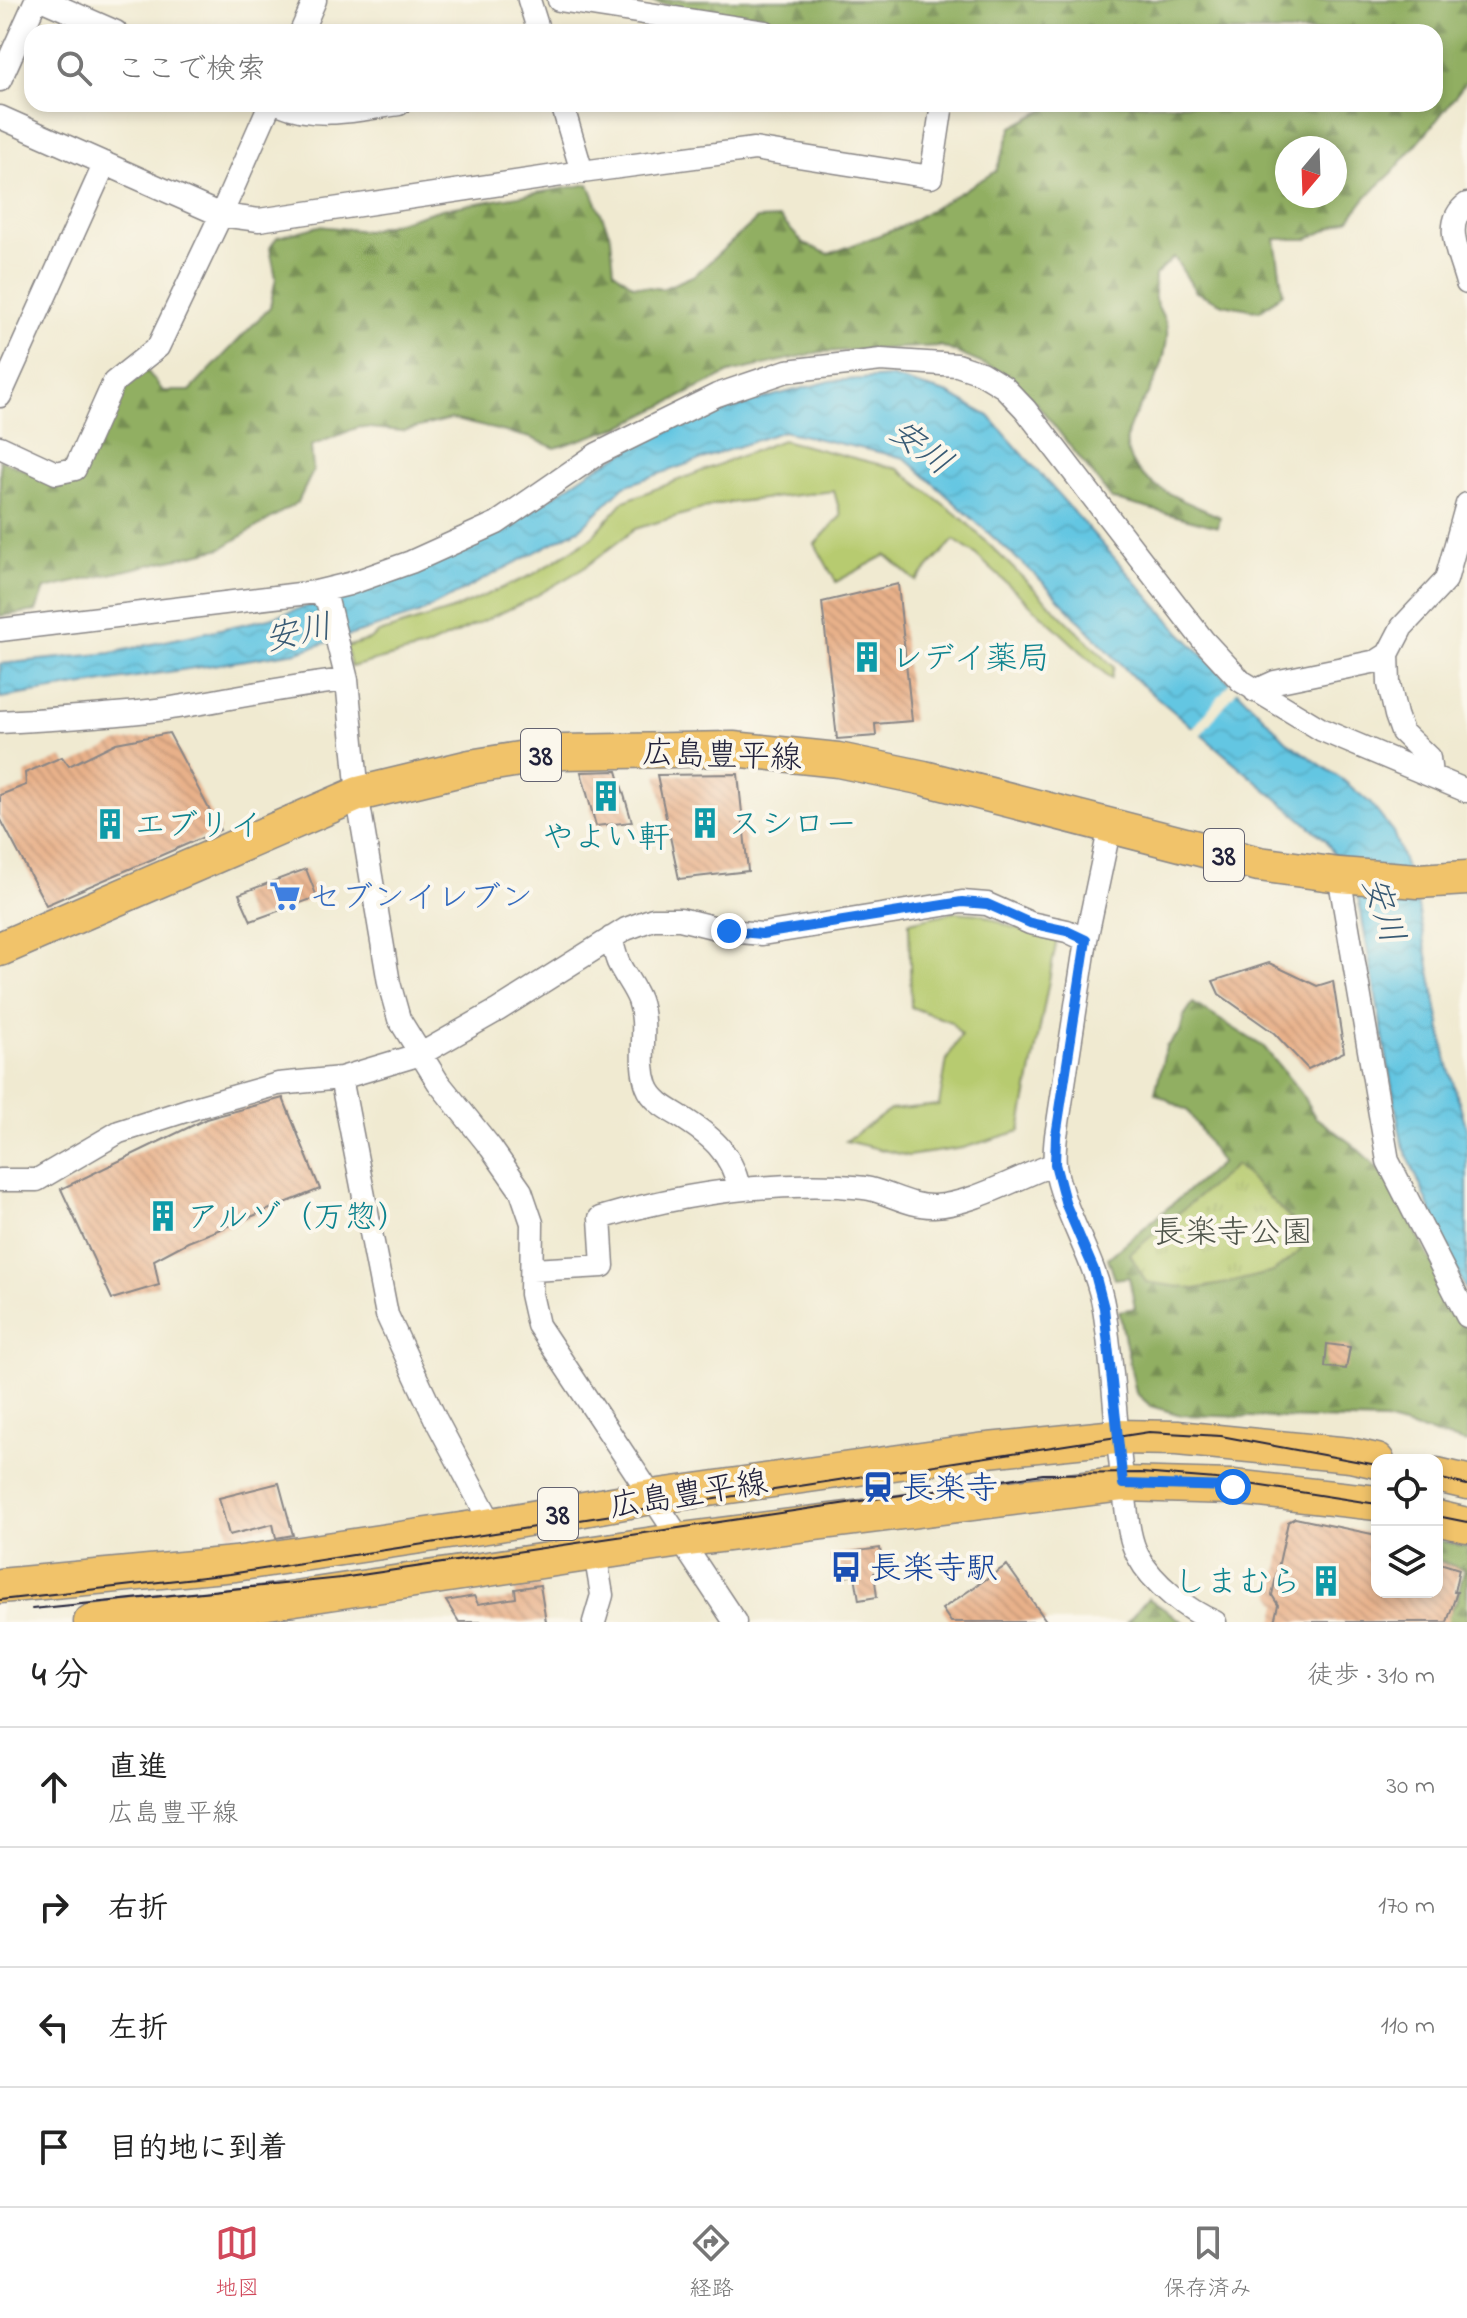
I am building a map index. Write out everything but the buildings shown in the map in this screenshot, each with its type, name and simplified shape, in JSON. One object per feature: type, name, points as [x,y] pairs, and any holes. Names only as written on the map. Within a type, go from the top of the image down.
[{"type":"main road","name":"広島豊平線","points":[[0,949],[358,794],[470,767],[563,752],[733,749],[838,760],[924,778],[1259,864],[1339,875],[1418,881],[1467,878]]},
{"type":"main road","name":"広島豊平線","points":[[0,1586],[235,1564],[487,1526],[652,1497],[978,1451],[1116,1437],[1177,1438],[1371,1460]]},
{"type":"main road","points":[[1443,1476],[1467,1482]]},
{"type":"main road","name":"広島豊平線","points":[[91,1622],[248,1605],[681,1540],[1123,1484],[1233,1487],[1371,1502]]},
{"type":"main road","points":[[1443,1519],[1467,1525]]},
{"type":"street","points":[[25,24],[36,0]]},
{"type":"street","points":[[43,0],[98,24]]},
{"type":"street","points":[[304,24],[315,0]]},
{"type":"street","points":[[529,0],[536,24]]},
{"type":"street","points":[[559,0],[714,24]]},
{"type":"street","points":[[0,80],[24,27]]},
{"type":"street","points":[[0,447],[56,473],[75,469],[114,382],[158,347],[266,112]]},
{"type":"street","points":[[298,112],[350,112]]},
{"type":"street","points":[[564,112],[582,172]]},
{"type":"street","points":[[0,117],[221,215],[259,220],[754,149],[931,177],[941,112]]},
{"type":"street","points":[[0,396],[105,163]]},
{"type":"street","points":[[1467,204],[1457,211],[1452,227],[1467,283]]},
{"type":"street","points":[[0,630],[322,596],[411,562],[497,523],[597,454],[717,395],[787,371],[881,360],[957,365],[981,373],[1004,387],[1025,409],[1203,640],[1241,681],[1322,730],[1467,791]]},
{"type":"street","points":[[1446,580],[1467,504]]},
{"type":"street","points":[[1431,775],[1429,758],[1402,732],[1389,684],[1388,654],[1402,627],[1446,580],[1467,570]]},
{"type":"street","points":[[322,596],[346,676],[358,794],[389,983],[399,1019],[438,1082],[521,1191],[532,1223],[531,1294],[538,1325],[735,1622]]},
{"type":"street","points":[[1255,691],[1283,680],[1377,661],[1388,654]]},
{"type":"street","points":[[0,722],[166,708],[346,676]]},
{"type":"street","points":[[1110,826],[1086,940],[1056,1136],[1055,1164],[1066,1205],[1094,1270],[1104,1308],[1116,1437],[1128,1522],[1137,1556],[1161,1584],[1193,1613],[1215,1622]]},
{"type":"street","points":[[1339,875],[1388,1161],[1467,1316]]},
{"type":"street","points":[[0,1180],[37,1180],[119,1132],[194,1108],[278,1084],[341,1078],[421,1054],[498,1010],[626,929],[653,919],[680,919],[729,931],[762,934],[962,902],[987,904],[1030,923],[1067,931],[1086,940]]},
{"type":"street","points":[[611,938],[618,962],[639,1000],[644,1023],[642,1054],[647,1087],[660,1104],[718,1145],[734,1167],[739,1188]]},
{"type":"street","points":[[341,1078],[387,1315],[435,1418],[485,1512],[487,1526]]},
{"type":"street","points":[[532,1270],[603,1266],[600,1218],[639,1207],[739,1188],[839,1186],[869,1189],[910,1203],[934,1206],[978,1196],[1055,1164]]},
{"type":"street","points":[[594,1622],[602,1595],[595,1553]]},
{"type":"green space","points":[[642,0],[1467,0],[1467,81],[1443,112],[1443,24],[775,24]]},
{"type":"green space","points":[[1040,112],[1443,112],[1350,219],[1308,239],[1275,239],[1283,293],[1260,311],[1223,304],[1196,292],[1174,257],[1155,275],[1154,296],[1166,325],[1166,345],[1158,375],[1134,417],[1127,437],[1128,454],[1150,482],[1220,517],[1218,527],[1112,499],[1037,404],[1002,372],[941,346],[820,352],[729,373],[622,426],[555,448],[531,438],[451,419],[403,431],[359,427],[311,446],[313,471],[298,502],[222,548],[45,589],[36,611],[0,616],[0,460],[53,481],[112,403],[144,367],[163,391],[190,391],[270,307],[276,278],[270,248],[277,237],[319,226],[366,231],[442,209],[589,184],[611,237],[614,271],[633,285],[662,289],[695,275],[757,219],[780,218],[804,244],[829,254],[901,227],[996,171],[1012,127]]},
{"type":"green space","points":[[782,440],[898,469],[964,520],[1114,667],[1111,679],[975,554],[954,540],[916,581],[886,555],[836,582],[815,544],[841,516],[834,491],[718,504],[635,529],[584,568],[527,601],[424,648],[351,667],[346,647],[452,610],[532,575],[591,538],[624,501]]},
{"type":"green space","points":[[954,912],[981,914],[1011,927],[1057,939],[1020,1131],[963,1148],[908,1156],[846,1141],[890,1110],[939,1105],[947,1059],[961,1035],[951,1022],[911,1007],[909,922]]},
{"type":"green space","points":[[1193,1003],[1264,1047],[1301,1093],[1315,1117],[1352,1144],[1387,1176],[1467,1330],[1467,1443],[1385,1421],[1181,1415],[1151,1406],[1136,1393],[1119,1311],[1135,1308],[1129,1277],[1115,1279],[1108,1258],[1221,1163],[1188,1111],[1155,1093],[1166,1047],[1180,1032],[1184,1016]]},
{"type":"green space","name":"長楽寺公園","points":[[1236,1165],[1298,1226],[1301,1250],[1273,1272],[1228,1283],[1194,1289],[1146,1282],[1130,1254]]},
{"type":"green space","points":[[1443,1541],[1467,1547],[1467,1622],[1443,1622],[1456,1602],[1464,1570],[1443,1562]]},
{"type":"green space","points":[[1148,1598],[1183,1622],[1127,1622]]},
{"type":"water","name":"安川","points":[[890,377],[949,394],[989,416],[1180,632],[1289,743],[1343,780],[1370,803],[1393,832],[1416,896],[1447,1062],[1467,1129],[1467,1294],[1402,1143],[1359,901],[1326,840],[1134,678],[1043,582],[905,458],[783,431],[624,486],[581,528],[418,614],[297,652],[0,698],[0,664],[111,653],[270,618],[417,572],[501,532],[592,470],[672,427],[831,381]]},
{"type":"pier","points":[[1231,681],[1239,688],[1198,738],[1191,731]]},
{"type":"tram line","points":[[0,1600],[230,1574],[1149,1432],[1221,1436],[1371,1464]]},
{"type":"tram line","points":[[32,1609],[341,1578],[1043,1474],[1141,1473],[1216,1479],[1371,1503]]},
{"type":"tram line","points":[[1443,1479],[1467,1485]]},
{"type":"tram line","points":[[1443,1517],[1467,1522]]},
{"type":"place","name":"レデイ薬局","points":[[867,657]]},
{"type":"place","name":"やよい軒","points":[[606,796]]},
{"type":"place","name":"スシロー","points":[[705,823]]},
{"type":"place","name":"エブリイ","points":[[110,824]]},
{"type":"place","name":"セブンイレブン","points":[[285,896]]},
{"type":"place","name":"アルゾ（万惣）","points":[[163,1216]]},
{"type":"place","name":"長楽寺","points":[[878,1487]]},
{"type":"place","name":"長楽寺駅","points":[[846,1567]]},
{"type":"place","name":"しまむら","points":[[1326,1581]]},
{"type":"route","points":[[729,931],[762,934],[962,902],[987,904],[1030,923],[1067,931],[1086,940],[1056,1136],[1055,1164],[1066,1205],[1094,1270],[1104,1308],[1123,1484],[1233,1487]]}]
